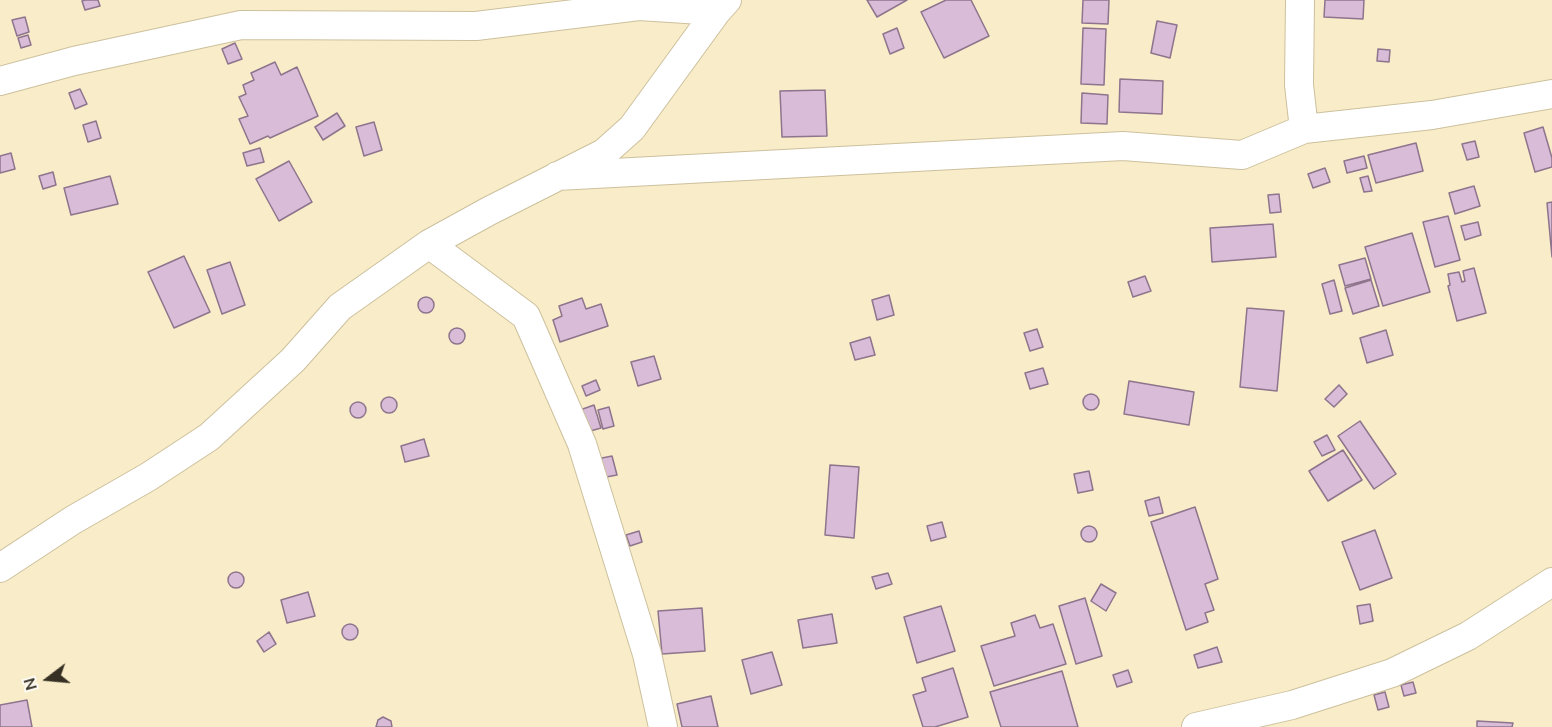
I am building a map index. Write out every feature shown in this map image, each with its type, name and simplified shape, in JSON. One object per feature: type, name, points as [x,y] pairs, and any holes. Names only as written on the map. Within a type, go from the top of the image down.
[{"type":"street","points":[[1300,0],[1299,85],[1304,129]]},
{"type":"street","points":[[0,81],[74,61],[241,25],[476,26],[639,6],[722,6]]},
{"type":"street","points":[[0,568],[73,520],[148,477],[209,437],[293,360],[340,307],[429,244],[604,153],[632,128],[722,6]]},
{"type":"street","points":[[557,176],[1123,146],[1242,155],[1304,129],[1432,115],[1552,94]]},
{"type":"street","points":[[429,244],[526,316],[582,444],[647,654],[663,727]]},
{"type":"street","points":[[1196,727],[1292,705],[1392,674],[1468,636],[1552,582]]},
{"type":"building","points":[[98,0],[100,6],[85,10],[82,1]]},
{"type":"building","points":[[867,0],[907,0],[877,17]]},
{"type":"building","points":[[946,0],[971,0],[989,36],[944,58],[921,12]]},
{"type":"building","points":[[1083,0],[1109,0],[1108,24],[1082,23]]},
{"type":"building","points":[[1325,0],[1364,0],[1363,19],[1324,17]]},
{"type":"building","points":[[25,17],[29,32],[17,36],[12,20]]},
{"type":"building","points":[[1157,21],[1177,25],[1170,58],[1151,53]]},
{"type":"building","points":[[897,28],[904,48],[890,54],[883,34]]},
{"type":"building","points":[[1083,28],[1106,29],[1104,85],[1081,84]]},
{"type":"building","points":[[28,35],[31,45],[21,48],[18,38]]},
{"type":"building","points":[[235,43],[242,59],[228,64],[222,49]]},
{"type":"building","points":[[1378,49],[1390,50],[1389,62],[1377,61]]},
{"type":"building","points":[[275,62],[281,75],[297,67],[318,116],[270,138],[268,136],[250,144],[239,119],[248,116],[239,97],[246,94],[243,85],[254,80],[251,73]]},
{"type":"building","points":[[1120,79],[1163,81],[1162,114],[1119,112]]},
{"type":"building","points":[[80,89],[87,104],[75,109],[69,93]]},
{"type":"building","points":[[825,90],[827,136],[782,137],[780,91]]},
{"type":"building","points":[[1082,93],[1108,95],[1107,124],[1081,123]]},
{"type":"building","points":[[337,113],[345,126],[323,140],[315,127]]},
{"type":"building","points":[[96,121],[101,138],[88,142],[83,125]]},
{"type":"building","points":[[374,122],[382,150],[364,156],[356,127]]},
{"type":"building","points":[[1543,127],[1552,158],[1552,167],[1535,172],[1524,133]]},
{"type":"building","points":[[1475,141],[1479,157],[1467,160],[1462,144]]},
{"type":"building","points":[[1416,143],[1423,171],[1376,183],[1368,155]]},
{"type":"building","points":[[260,148],[264,162],[247,166],[243,153]]},
{"type":"building","points":[[11,153],[15,169],[0,173],[0,156]]},
{"type":"building","points":[[1364,156],[1367,168],[1347,173],[1344,161]]},
{"type":"building","points":[[289,161],[312,202],[279,221],[256,179]]},
{"type":"building","points":[[1325,168],[1330,182],[1313,188],[1308,174]]},
{"type":"building","points":[[53,172],[56,185],[43,189],[39,176]]},
{"type":"building","points":[[110,176],[118,204],[71,215],[64,188]]},
{"type":"building","points":[[1368,176],[1372,191],[1364,192],[1360,178]]},
{"type":"building","points":[[1474,186],[1480,206],[1455,214],[1449,193]]},
{"type":"building","points":[[1279,194],[1281,212],[1270,213],[1268,195]]},
{"type":"building","points":[[1552,202],[1552,257],[1547,203]]},
{"type":"building","points":[[1448,216],[1460,260],[1435,267],[1423,222]]},
{"type":"building","points":[[1478,222],[1481,235],[1465,240],[1461,226]]},
{"type":"building","points":[[1273,224],[1276,257],[1212,262],[1210,228]]},
{"type":"building","points":[[1412,233],[1430,292],[1383,306],[1365,247]]},
{"type":"building","points":[[184,256],[210,312],[174,328],[148,272]]},
{"type":"building","points":[[1365,258],[1371,279],[1345,286],[1339,265]]},
{"type":"building","points":[[230,262],[245,305],[222,314],[207,270]]},
{"type":"building","points":[[1474,268],[1486,313],[1457,321],[1448,286],[1450,285],[1448,274],[1459,272],[1462,282],[1465,281],[1463,271]]},
{"type":"building","points":[[1145,276],[1151,291],[1133,297],[1128,282]]},
{"type":"building","points":[[1334,280],[1342,311],[1330,314],[1322,284]]},
{"type":"building","points":[[1371,280],[1379,306],[1353,314],[1345,288]]},
{"type":"building","points":[[889,295],[894,315],[877,320],[872,300]]},
{"type":"building","points":[[426,297],[432,299],[434,305],[432,311],[426,313],[420,311],[418,305],[420,299]]},
{"type":"building","points":[[582,298],[586,309],[601,304],[608,326],[560,342],[553,320],[562,316],[559,306]]},
{"type":"building","points":[[1247,308],[1284,311],[1277,391],[1240,387]]},
{"type":"building","points":[[454,328],[460,328],[465,336],[463,342],[454,344],[449,339],[449,333]]},
{"type":"building","points":[[1037,329],[1043,347],[1030,351],[1024,333]]},
{"type":"building","points":[[1386,330],[1393,355],[1367,363],[1360,338]]},
{"type":"building","points":[[870,337],[875,355],[855,360],[850,343]]},
{"type":"building","points":[[654,356],[661,379],[638,386],[631,362]]},
{"type":"building","points":[[1043,368],[1048,384],[1030,389],[1025,373]]},
{"type":"building","points":[[596,380],[600,390],[586,396],[582,386]]},
{"type":"building","points":[[1129,381],[1194,392],[1189,425],[1124,414]]},
{"type":"building","points":[[1339,385],[1347,394],[1334,407],[1325,399]]},
{"type":"building","points":[[1091,394],[1097,396],[1099,402],[1097,408],[1091,410],[1085,408],[1083,402],[1085,396]]},
{"type":"building","points":[[389,397],[395,399],[397,405],[395,411],[389,413],[383,411],[381,405],[383,399]]},
{"type":"building","points":[[355,402],[361,402],[366,410],[364,416],[355,418],[350,413],[350,407]]},
{"type":"building","points":[[594,405],[601,428],[587,432],[580,410]]},
{"type":"building","points":[[609,407],[614,426],[603,429],[598,410]]},
{"type":"building","points":[[1360,421],[1396,474],[1374,489],[1338,436]]},
{"type":"building","points":[[1327,435],[1335,450],[1322,456],[1314,442]]},
{"type":"building","points":[[424,439],[429,456],[405,462],[401,446]]},
{"type":"building","points":[[1343,450],[1362,480],[1328,501],[1309,471]]},
{"type":"building","points":[[612,456],[617,475],[601,478],[597,459]]},
{"type":"building","points":[[830,465],[859,467],[854,538],[825,535]]},
{"type":"building","points":[[1089,471],[1093,490],[1078,493],[1074,474]]},
{"type":"building","points":[[1159,497],[1163,513],[1149,516],[1145,501]]},
{"type":"building","points":[[1195,507],[1218,579],[1205,584],[1214,610],[1205,613],[1208,622],[1186,630],[1151,522]]},
{"type":"building","points":[[942,522],[946,537],[931,541],[927,526]]},
{"type":"building","points":[[1089,526],[1095,528],[1097,534],[1095,540],[1089,542],[1083,540],[1081,534],[1083,528]]},
{"type":"building","points":[[1375,530],[1392,578],[1360,590],[1342,542]]},
{"type":"building","points":[[639,531],[642,542],[630,546],[626,535]]},
{"type":"building","points":[[233,572],[239,572],[244,580],[242,586],[233,588],[228,583],[228,577]]},
{"type":"building","points":[[888,573],[892,584],[876,589],[872,577]]},
{"type":"building","points":[[1101,584],[1116,593],[1106,611],[1091,601]]},
{"type":"building","points":[[308,592],[315,616],[287,623],[281,600]]},
{"type":"building","points":[[1085,598],[1102,656],[1076,664],[1059,606]]},
{"type":"building","points":[[1370,604],[1373,621],[1360,624],[1357,606]]},
{"type":"building","points":[[941,606],[955,651],[917,663],[904,617]]},
{"type":"building","points":[[702,608],[705,651],[662,654],[658,611]]},
{"type":"building","points":[[832,614],[837,643],[803,648],[798,620]]},
{"type":"building","points":[[1035,615],[1040,628],[1053,624],[1066,664],[994,686],[981,646],[1015,636],[1011,623]]},
{"type":"building","points":[[347,624],[353,624],[358,632],[356,638],[347,640],[342,635],[342,629]]},
{"type":"building","points":[[269,632],[276,644],[264,652],[257,641]]},
{"type":"building","points":[[1217,647],[1222,662],[1198,668],[1194,655]]},
{"type":"building","points":[[772,652],[782,685],[751,694],[742,660]]},
{"type":"building","points":[[953,668],[968,717],[935,727],[923,727],[913,695],[926,691],[922,678]]},
{"type":"building","points":[[1128,670],[1132,682],[1117,687],[1113,675]]},
{"type":"building","points":[[1062,671],[1078,727],[1001,727],[990,692]]},
{"type":"building","points":[[1413,682],[1416,693],[1404,696],[1401,685]]},
{"type":"building","points":[[1385,692],[1389,707],[1378,710],[1374,695]]},
{"type":"building","points":[[711,696],[718,727],[682,727],[677,704]]},
{"type":"building","points":[[27,700],[32,727],[0,727],[0,705]]},
{"type":"building","points":[[383,717],[391,721],[392,727],[376,727],[378,720]]},
{"type":"building","points":[[1477,721],[1513,723],[1512,727],[1477,727]]}]
